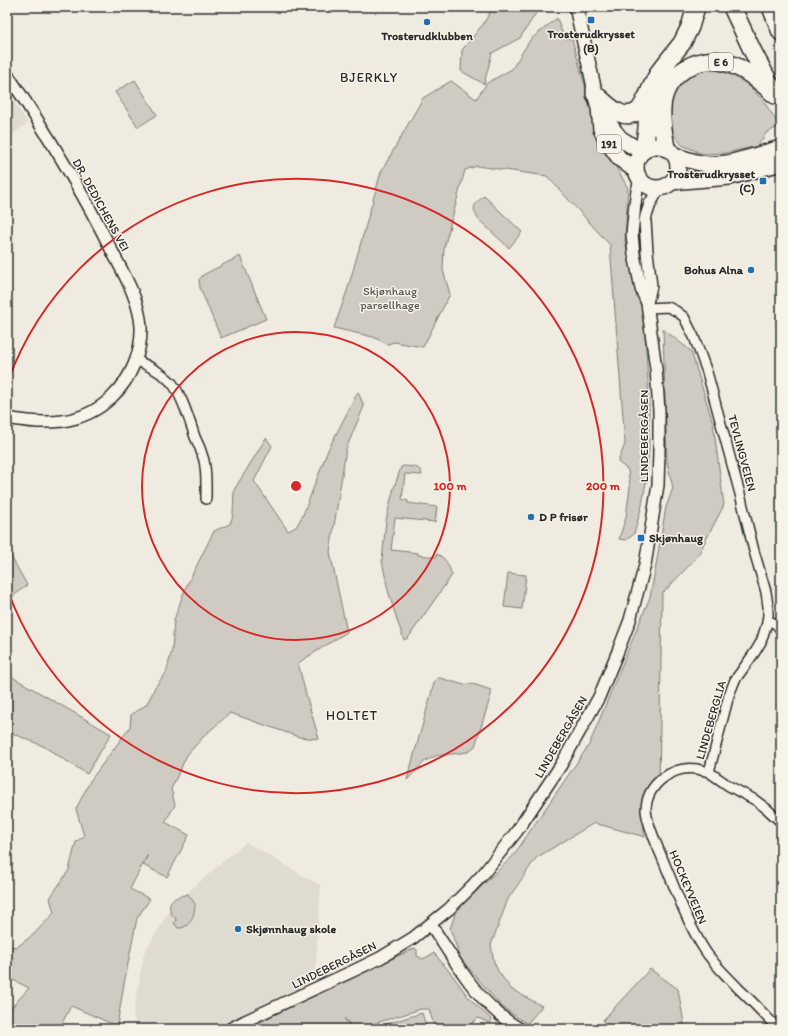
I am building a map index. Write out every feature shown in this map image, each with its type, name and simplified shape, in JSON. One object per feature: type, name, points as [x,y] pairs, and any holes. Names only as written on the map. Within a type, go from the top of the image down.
[{"type":"highway","name":"E 6","points":[[654,97],[658,72],[682,43],[690,27],[696,7]]},
{"type":"highway","name":"E 6","points":[[732,7],[778,100]]},
{"type":"highway","points":[[771,7],[781,32]]},
{"type":"highway","name":"E 6","points":[[596,96],[612,109],[622,114],[633,114],[654,97],[678,74],[690,66],[704,61],[719,61],[732,64],[744,70],[764,85],[778,100]]},
{"type":"highway","name":"191","points":[[596,96],[615,132],[621,139],[643,151],[636,164],[638,176]]},
{"type":"highway","name":"191","points":[[596,96],[601,129],[607,140],[619,158],[648,186],[730,177],[781,163]]},
{"type":"highway","points":[[643,151],[654,97]]},
{"type":"highway","points":[[654,97],[670,151],[678,164],[677,174],[665,185]]},
{"type":"highway","points":[[643,151],[649,147],[661,146],[697,162],[719,164],[745,159],[781,148]]},
{"type":"main road","points":[[576,7],[596,96]]},
{"type":"street","name":"DR. DEDICHENS VEI","points":[[7,74],[78,187],[109,245],[129,285],[141,326],[139,348],[132,369],[119,390],[102,406],[83,416],[58,422],[31,422],[7,418]]},
{"type":"street","name":"LINDEBERGÅSEN","points":[[638,176],[632,234],[634,254],[641,289],[648,305]]},
{"type":"street","name":"LINDEBERGÅSEN","points":[[230,1029],[380,958],[413,938],[460,898],[484,873],[517,831],[549,784],[598,697],[630,620],[645,565],[658,485],[658,392],[648,305],[651,286],[645,221],[650,204],[665,185]]},
{"type":"street","name":"TEVLINGVEIEN","points":[[648,305],[668,307],[676,311],[684,317],[694,337],[707,372],[766,592],[768,606],[767,620]]},
{"type":"street","points":[[136,360],[164,376],[172,383],[176,390],[203,457],[206,478],[206,499]]},
{"type":"street","points":[[767,620],[776,624],[781,630]]},
{"type":"street","name":"LINDEBERGLIA","points":[[767,620],[761,642],[756,652],[735,680],[729,695],[709,772],[730,786],[756,800],[781,822]]},
{"type":"street","name":"HOCKEYVEIEN","points":[[709,772],[696,769],[683,770],[665,776],[658,781],[652,790],[646,808],[646,816],[695,934],[703,949],[713,963],[778,1029]]},
{"type":"street","points":[[430,925],[473,987],[484,1000],[501,1016],[520,1029]]},
{"type":"shaded area","points":[[7,91],[28,123],[7,138]]},
{"type":"shaded area","name":"Skjønnhaug skole","points":[[246,842],[321,886],[315,979],[220,1029],[138,1029],[133,1016],[144,953],[173,905]]},
{"type":"green space","points":[[493,7],[540,7],[520,38],[492,53],[484,84],[461,71],[462,50],[484,23]]},
{"type":"green space","name":"Skjønhaug parsellhage","points":[[557,18],[564,38],[572,39],[600,139],[628,188],[625,242],[644,318],[649,398],[649,450],[642,505],[634,534],[626,540],[619,539],[626,517],[630,487],[628,470],[618,462],[625,444],[610,245],[547,176],[477,166],[465,170],[444,248],[443,270],[450,294],[423,347],[394,342],[388,344],[373,337],[334,328],[348,288],[381,172],[423,98],[451,81],[476,99],[487,83],[512,69],[530,40]]},
{"type":"green space","points":[[714,69],[740,77],[762,99],[780,126],[766,133],[758,146],[725,153],[703,154],[682,145],[671,131],[669,111],[674,92],[679,82],[694,71]]},
{"type":"green space","points":[[135,80],[157,115],[138,127],[115,92]]},
{"type":"green space","points":[[484,196],[522,232],[509,248],[478,219],[476,215],[474,209],[475,206]]},
{"type":"green space","points":[[240,256],[266,319],[221,338],[200,288],[199,280],[203,275]]},
{"type":"green space","points":[[663,329],[691,351],[713,423],[724,505],[697,557],[662,594],[659,789],[647,806],[643,820],[645,837],[594,823],[536,858],[508,899],[491,945],[494,962],[498,971],[511,989],[542,1006],[527,1024],[501,1006],[461,959],[450,929],[456,911],[513,856],[589,745],[650,597],[666,507],[673,488],[667,462]]},
{"type":"green space","points":[[358,392],[364,406],[346,449],[330,552],[347,632],[298,663],[319,739],[299,737],[230,713],[204,736],[187,755],[171,789],[175,805],[165,822],[189,835],[167,877],[143,865],[148,854],[130,889],[150,899],[137,918],[117,1026],[71,1006],[59,1029],[7,1029],[7,1017],[12,1007],[29,988],[7,977],[7,947],[17,947],[34,934],[54,913],[50,898],[69,870],[76,842],[84,836],[76,809],[90,781],[130,727],[131,715],[146,705],[155,687],[166,673],[172,650],[174,620],[185,589],[214,531],[230,524],[233,515],[234,490],[266,438],[272,446],[254,481],[288,531],[296,527],[303,515],[328,450]]},
{"type":"green space","points":[[401,467],[416,467],[421,471],[422,475],[405,474],[402,499],[408,501],[408,503],[437,507],[435,522],[395,518],[391,550],[436,557],[437,554],[445,560],[452,575],[408,638],[404,640],[388,590],[382,561],[386,520]]},
{"type":"green space","points":[[7,549],[27,585],[7,601]]},
{"type":"green space","points":[[508,573],[526,575],[522,609],[504,607]]},
{"type":"green space","points":[[7,674],[111,734],[87,774],[43,746],[7,731]]},
{"type":"green space","points":[[437,678],[464,685],[473,684],[491,690],[491,695],[475,746],[468,752],[436,756],[425,761],[407,780],[435,680]]},
{"type":"green space","points":[[188,894],[195,904],[194,912],[191,920],[186,926],[178,928],[174,923],[176,920],[171,914],[170,905],[176,898]]},
{"type":"green space","points":[[415,948],[417,950],[417,956],[423,959],[434,953],[469,998],[492,1020],[490,1023],[478,1018],[472,1023],[470,1029],[435,1029],[429,1009],[421,1009],[357,1029],[354,1029],[344,1018],[352,1029],[247,1029],[289,1007]]},
{"type":"green space","points":[[650,969],[678,989],[685,1029],[606,1029],[603,1020]]},
{"type":"green space","points":[[422,1013],[427,1029],[370,1029]]},
{"type":"place","name":"Trosterudkrysset (B)","points":[[591,20]]},
{"type":"place","name":"Trosterudklubben","points":[[427,22]]},
{"type":"place","name":"Trosterudkrysset (C)","points":[[763,181]]},
{"type":"place","name":"Bohus Alna","points":[[751,270]]},
{"type":"place","name":"D P frisør","points":[[531,517]]},
{"type":"place","name":"Skjønhaug","points":[[641,538]]},
{"type":"place","name":"Skjønnhaug skole","points":[[238,929]]},
{"type":"district","name":"BJERKLY","points":[[369,77]]},
{"type":"district","name":"HOLTET","points":[[352,715]]}]
